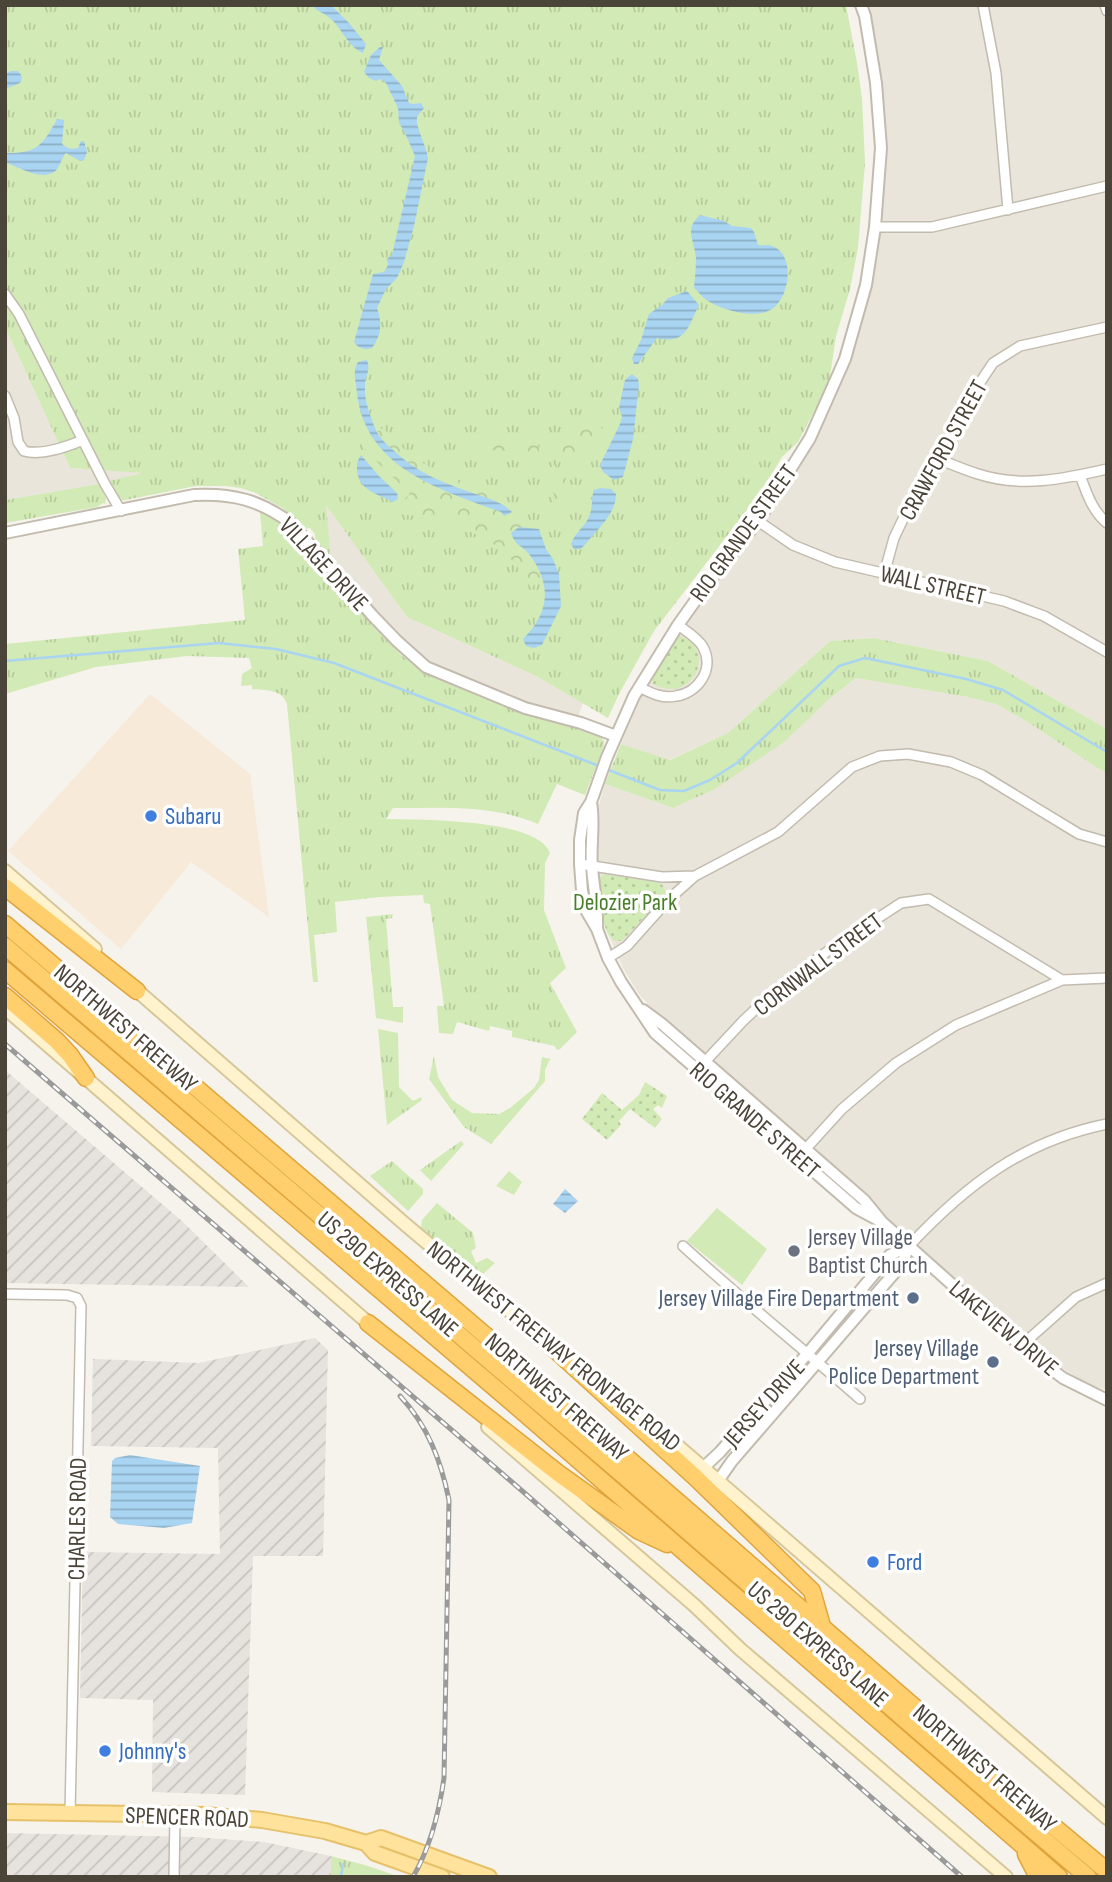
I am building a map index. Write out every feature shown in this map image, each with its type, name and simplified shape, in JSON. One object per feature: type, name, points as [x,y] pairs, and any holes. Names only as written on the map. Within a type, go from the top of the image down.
[{"type":"highway","points":[[5,887],[137,990]]},
{"type":"highway","name":"NORTHWEST FREEWAY","points":[[5,924],[1107,1871]]},
{"type":"highway","name":"US 290 EXPRESS LANE","points":[[5,946],[1088,1877]]},
{"type":"highway","name":"NORTHWEST FREEWAY","points":[[5,970],[508,1399],[1059,1877]]},
{"type":"highway","points":[[5,996],[57,1041],[86,1077]]},
{"type":"highway","points":[[368,1323],[619,1517],[639,1531],[682,1550]]},
{"type":"highway","points":[[529,1326],[696,1478],[811,1591],[822,1626]]},
{"type":"highway","points":[[1021,1845],[1038,1877]]},
{"type":"main road","name":"NORTHWEST FREEWAY FRONTAGE ROAD","points":[[5,871],[406,1225],[657,1428],[1107,1818]]},
{"type":"main road","points":[[5,1008],[694,1605],[771,1676],[1005,1876]]},
{"type":"main road","name":"SPENCER ROAD","points":[[5,1812],[175,1815],[262,1820],[325,1831],[366,1843],[381,1839],[488,1877]]},
{"type":"main road","name":"SPENCER ROAD","points":[[366,1843],[375,1853],[442,1877]]},
{"type":"street","name":"RIO GRANDE STREET","points":[[862,5],[876,83],[881,149],[876,227],[866,285],[845,359],[810,438],[758,521],[710,580],[639,687],[598,778],[592,802],[594,815],[586,865],[598,909],[597,929],[608,958],[655,1033],[701,1066],[802,1153],[856,1208],[881,1222],[909,1246]]},
{"type":"street","points":[[983,5],[996,73],[1008,210]]},
{"type":"street","points":[[1105,5],[1107,11]]},
{"type":"street","points":[[876,227],[932,227],[1107,186]]},
{"type":"street","points":[[5,294],[19,314],[121,511]]},
{"type":"street","name":"CRAWFORD STREET","points":[[884,574],[894,538],[904,517],[978,384],[993,363],[1020,346],[1107,327]]},
{"type":"street","points":[[5,396],[14,418],[18,442],[24,451],[33,454],[83,440]]},
{"type":"street","points":[[938,458],[979,475],[1008,481],[1040,482],[1107,469]]},
{"type":"street","points":[[1080,475],[1091,502],[1100,518],[1107,523]]},
{"type":"street","name":"VILLAGE DRIVE","points":[[5,533],[202,495],[234,496],[261,504],[291,523],[372,615],[426,667],[525,708],[581,723],[616,736]]},
{"type":"street","name":"WALL STREET","points":[[758,521],[793,545],[835,562],[1004,601],[1044,616],[1107,652]]},
{"type":"street","points":[[639,687],[656,695],[675,697],[692,692],[704,677],[707,663],[703,647],[678,625]]},
{"type":"street","points":[[608,958],[627,946],[667,900],[695,876],[778,832],[852,767],[880,756],[908,754],[951,762],[982,775],[1079,834],[1107,842]]},
{"type":"street","points":[[586,865],[662,877],[695,876]]},
{"type":"street","name":"CORNWALL STREET","points":[[701,1066],[743,1021],[778,989],[832,948],[901,903],[929,899],[1062,980]]},
{"type":"street","points":[[802,1153],[842,1110],[896,1063],[956,1025],[1062,980],[1107,978]]},
{"type":"street","name":"JERSEY DRIVE","points":[[702,1468],[720,1452],[808,1353],[890,1255],[909,1246],[940,1213],[982,1177],[1031,1149],[1084,1128],[1107,1124]]},
{"type":"street","points":[[683,1246],[737,1296],[860,1399]]},
{"type":"street","name":"JERSEY DRIVE","points":[[718,1482],[732,1461],[902,1264],[909,1246]]},
{"type":"street","name":"LAKEVIEW DRIVE","points":[[909,1246],[1021,1346],[1063,1378],[1107,1400]]},
{"type":"street","points":[[1021,1346],[1076,1297],[1107,1283]]},
{"type":"street","name":"CHARLES ROAD","points":[[5,1294],[67,1295],[77,1298],[81,1306],[70,1813]]},
{"type":"street","points":[[174,1877],[175,1815]]},
{"type":"shaded area","points":[[866,5],[1107,5],[1107,729],[988,661],[874,638],[830,641],[728,733],[669,760],[621,744],[641,697],[651,681],[653,684],[689,617],[784,494],[806,457],[834,401],[861,326],[879,239],[885,152]]},
{"type":"shaded area","points":[[5,327],[70,468],[147,473],[5,500]]},
{"type":"shaded area","points":[[325,503],[407,617],[536,676],[583,703],[578,717],[526,703],[430,663],[417,654],[331,559]]},
{"type":"shaded area","points":[[856,678],[996,704],[1107,772],[1107,1390],[1090,1385],[1057,1365],[1017,1333],[657,1014],[638,993],[609,936],[612,939],[597,880],[595,851],[598,808],[605,784],[673,808],[715,789]]},
{"type":"shaded area","points":[[150,694],[250,774],[269,917],[191,862],[121,949],[8,851]]},
{"type":"shaded area","points":[[5,1070],[183,1222],[249,1287],[5,1283]]},
{"type":"shaded area","points":[[315,1338],[328,1350],[323,1556],[253,1556],[245,1795],[152,1792],[153,1700],[80,1698],[83,1552],[220,1554],[218,1448],[91,1446],[93,1359],[199,1363]]},
{"type":"shaded area","points":[[5,1833],[195,1837],[264,1842],[331,1856],[331,1877],[5,1877]]},
{"type":"green space","points":[[5,5],[846,5],[862,98],[865,163],[858,248],[850,289],[836,336],[829,383],[798,442],[782,457],[760,493],[654,631],[608,718],[536,676],[407,617],[326,505],[331,559],[316,543],[315,534],[310,528],[303,529],[284,509],[256,493],[226,486],[196,486],[120,501],[109,481],[143,473],[70,468],[5,327]]},
{"type":"green space","points":[[597,421],[604,432],[591,440],[578,466],[568,464],[561,452],[573,427]]},
{"type":"green space","points":[[383,428],[415,458],[485,491],[510,508],[524,524],[546,573],[531,588],[519,569],[495,545],[444,522],[406,515],[398,505],[410,494],[360,442]]},
{"type":"green space","points":[[494,434],[538,444],[539,452],[480,450],[473,439]]},
{"type":"green space","points":[[556,464],[566,478],[561,495],[561,516],[554,516],[554,494],[546,489],[542,473]]},
{"type":"green space","points":[[99,484],[106,498],[105,504],[5,523],[5,500]]},
{"type":"green space","points":[[260,512],[298,538],[308,552],[310,561],[317,567],[321,565],[401,655],[419,668],[435,678],[504,706],[600,736],[604,741],[585,795],[557,784],[538,824],[503,813],[448,808],[393,808],[386,819],[449,821],[501,827],[524,833],[541,842],[550,853],[545,863],[544,910],[566,968],[550,983],[577,1032],[559,1050],[555,1046],[512,1037],[512,1031],[490,1026],[489,1031],[457,1022],[453,1034],[439,1033],[437,1006],[444,1006],[430,904],[424,903],[423,895],[335,902],[337,932],[314,935],[318,982],[313,982],[287,704],[277,693],[252,689],[252,685],[241,686],[242,674],[252,668],[249,658],[187,656],[96,667],[5,694],[5,644],[245,620],[238,549],[263,546]]},
{"type":"green space","points":[[680,636],[691,643],[697,652],[699,663],[696,673],[689,682],[679,688],[667,689],[653,684],[651,678],[676,638]]},
{"type":"green space","points":[[874,638],[988,661],[1107,729],[1107,772],[996,704],[856,678],[829,699],[784,742],[715,789],[673,808],[605,784],[621,744],[670,760],[728,733],[830,641]]},
{"type":"green space","name":"Delozier Park","points":[[604,874],[656,882],[665,889],[664,896],[622,941],[611,938],[603,919],[597,880]]},
{"type":"green space","points":[[393,914],[392,918],[386,919],[393,1007],[403,1007],[403,1023],[376,1018],[366,917]]},
{"type":"green space","points":[[378,1029],[398,1033],[399,1087],[413,1101],[421,1097],[422,1100],[387,1125]]},
{"type":"green space","points":[[434,1056],[438,1077],[452,1100],[472,1113],[499,1114],[534,1088],[539,1080],[542,1057],[550,1059],[545,1070],[545,1081],[491,1144],[464,1127],[429,1079]]},
{"type":"green space","points":[[645,1082],[667,1096],[662,1108],[658,1105],[653,1109],[662,1119],[655,1128],[630,1109],[619,1121],[621,1125],[607,1140],[582,1119],[602,1093],[622,1110],[639,1095]]},
{"type":"green space","points":[[461,1141],[464,1144],[431,1181],[420,1170]]},
{"type":"green space","points":[[392,1161],[423,1189],[423,1194],[408,1211],[370,1176]]},
{"type":"green space","points":[[509,1171],[522,1182],[514,1195],[496,1186]]},
{"type":"green space","points":[[437,1203],[473,1233],[476,1248],[471,1251],[476,1263],[487,1258],[495,1263],[481,1276],[421,1228],[422,1220]]},
{"type":"green space","points":[[717,1208],[767,1249],[742,1285],[687,1241]]},
{"type":"green space","points":[[331,1856],[368,1866],[400,1877],[331,1877]]},
{"type":"water","points":[[312,5],[331,5],[366,44],[363,53],[349,42],[331,19]]},
{"type":"water","points":[[383,47],[379,60],[402,86],[409,103],[421,103],[424,108],[417,121],[428,158],[404,262],[377,308],[380,324],[378,338],[372,348],[364,349],[354,342],[373,274],[384,272],[388,265],[387,259],[392,255],[415,156],[399,123],[398,108],[386,83],[380,79],[376,81],[369,78],[364,72],[371,55]]},
{"type":"water","points":[[18,71],[22,80],[5,89],[5,74]]},
{"type":"water","points":[[57,119],[64,120],[62,144],[76,149],[81,141],[84,141],[87,152],[84,160],[80,161],[66,153],[54,172],[42,175],[5,162],[5,153],[25,152],[38,146]]},
{"type":"water","points":[[700,215],[724,221],[732,226],[751,228],[758,245],[769,245],[784,256],[787,264],[787,285],[772,309],[756,314],[728,310],[705,299],[694,288],[696,258],[691,230]]},
{"type":"water","points":[[687,291],[699,305],[689,327],[674,339],[657,338],[638,364],[634,364],[632,358],[649,314],[668,298]]},
{"type":"water","points":[[367,360],[366,402],[376,431],[385,442],[420,471],[498,502],[512,512],[504,516],[501,512],[454,495],[410,472],[390,458],[374,440],[363,419],[355,373],[358,362]]},
{"type":"water","points":[[632,374],[638,379],[639,385],[633,439],[623,477],[614,480],[603,472],[600,465],[620,424],[622,416],[619,408],[625,380]]},
{"type":"water","points":[[361,455],[397,493],[398,499],[393,502],[363,485],[357,467]]},
{"type":"water","points":[[611,489],[616,494],[613,509],[584,546],[574,549],[571,544],[591,511],[594,490]]},
{"type":"water","points":[[519,527],[539,529],[559,574],[561,606],[542,645],[534,648],[526,646],[523,639],[539,619],[545,598],[544,587],[536,565],[513,538],[511,533]]},
{"type":"water","points":[[565,1189],[578,1201],[565,1213],[553,1204]]},
{"type":"water","points":[[130,1455],[200,1466],[192,1523],[164,1528],[118,1524],[110,1517],[112,1461]]},
{"type":"waterway","points":[[5,661],[219,643],[276,649],[334,663],[599,766]]},
{"type":"waterway","points":[[606,769],[660,790],[684,791],[710,780],[737,763],[839,666],[865,658],[966,679],[1003,690],[1107,752]]},
{"type":"waterway","points":[[341,1877],[343,1864]]},
{"type":"railway","points":[[5,1044],[520,1489],[962,1877]]},
{"type":"railway","points":[[400,1396],[426,1432],[442,1472],[449,1500],[444,1778],[433,1829],[413,1877]]},
{"type":"place","name":"Subaru","points":[[151,816]]},
{"type":"place","name":"Jersey Village Baptist Church","points":[[794,1251]]},
{"type":"place","name":"Jersey Village Fire Department","points":[[913,1298]]},
{"type":"place","name":"Jersey Village Police Department","points":[[993,1362]]},
{"type":"place","name":"Ford","points":[[873,1562]]},
{"type":"place","name":"Johnny's","points":[[105,1751]]}]
